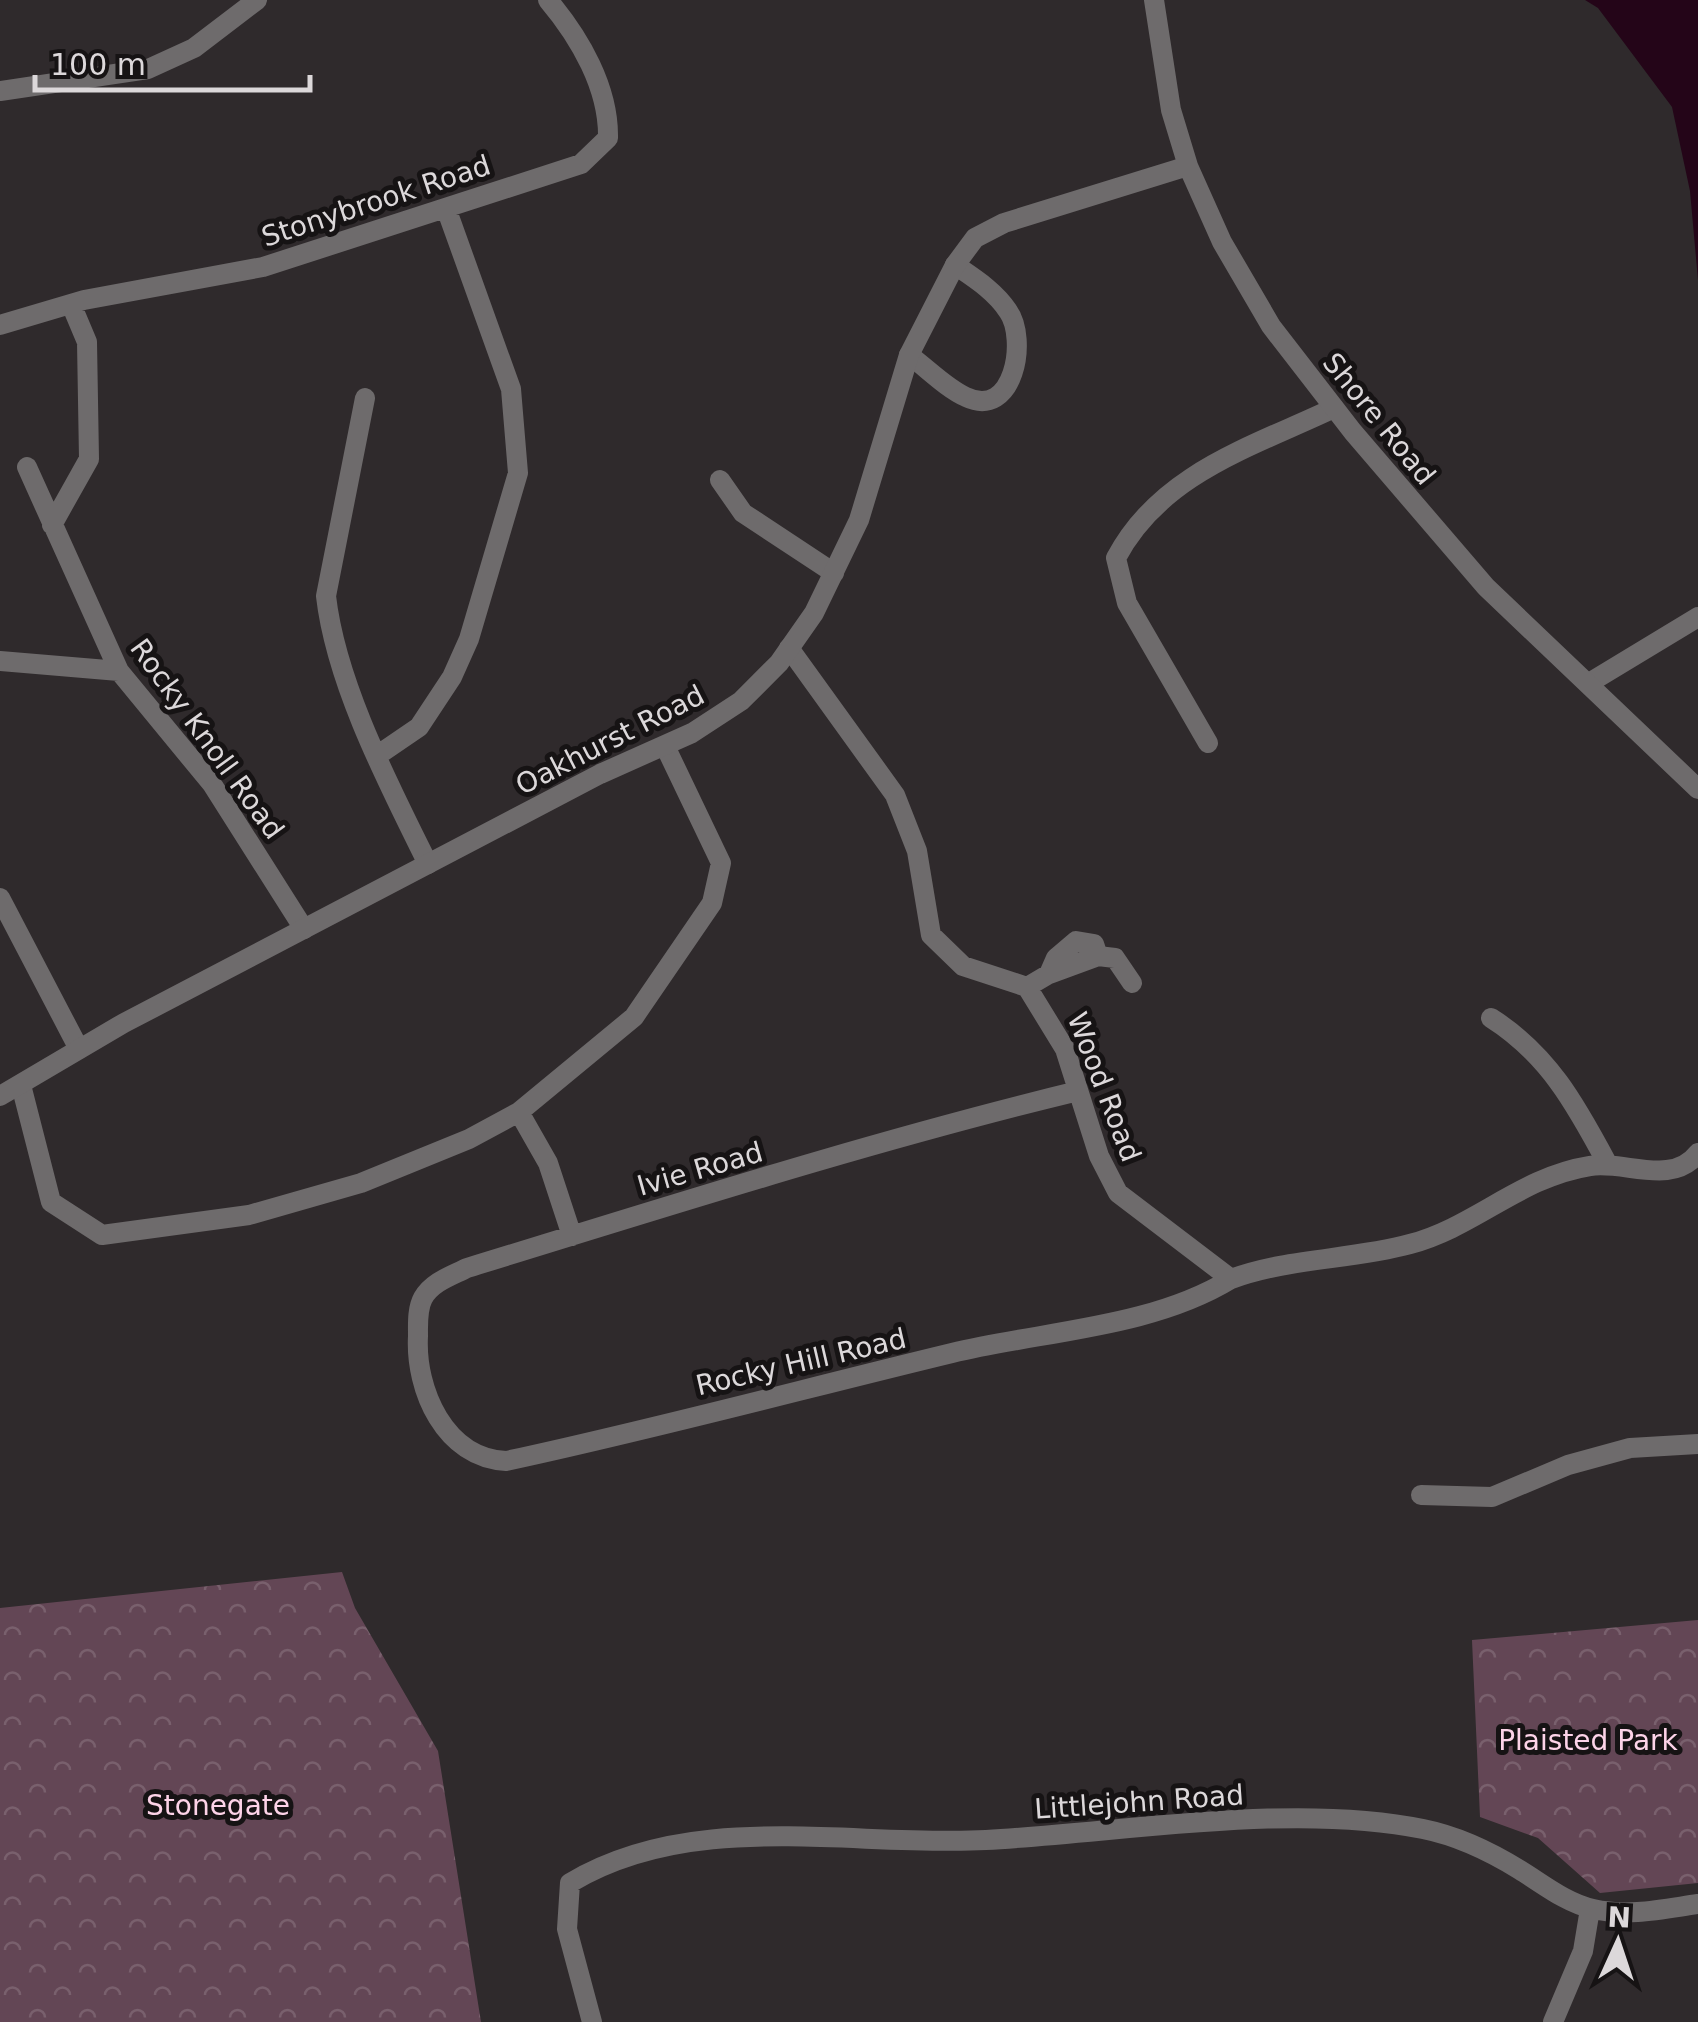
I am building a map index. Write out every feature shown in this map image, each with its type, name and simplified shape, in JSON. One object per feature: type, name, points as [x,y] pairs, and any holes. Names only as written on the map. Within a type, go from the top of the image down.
[{"type":"street","points":[[0,91],[148,68],[194,48],[257,0]]},
{"type":"street","name":"Stonybrook Road","points":[[0,325],[71,304],[262,267],[580,164],[608,138],[609,113],[594,71],[548,0]]},
{"type":"street","name":"Shore Road","points":[[1159,2],[1171,110],[1188,166],[1251,294],[1334,408],[1486,588],[1698,789]]},
{"type":"street","name":"Oakhurst Road","points":[[0,1096],[304,929],[600,774],[664,746],[741,702],[790,648],[834,573],[873,480],[909,355],[955,265],[976,238],[1004,223],[1188,166]]},
{"type":"street","points":[[378,755],[419,727],[452,677],[468,639],[518,472],[511,389],[446,208]]},
{"type":"street","points":[[909,355],[966,398],[984,401],[1000,392],[1013,376],[1020,356],[1011,314],[986,286],[955,265]]},
{"type":"street","points":[[52,525],[89,459],[88,342],[71,304]]},
{"type":"street","points":[[364,398],[326,596],[335,641],[378,755],[428,864]]},
{"type":"street","points":[[1208,743],[1127,603],[1116,558],[1153,504],[1178,485],[1334,408]]},
{"type":"street","name":"Rocky Knoll Road","points":[[27,467],[119,671],[212,784],[304,929]]},
{"type":"street","points":[[720,480],[742,512],[834,573]]},
{"type":"street","points":[[1589,683],[1698,617]]},
{"type":"street","points":[[790,648],[895,795],[918,851],[931,935],[949,958],[1027,987],[1049,974],[1056,958],[1076,941],[1094,944],[1098,956],[1120,963],[1132,983]]},
{"type":"street","points":[[0,661],[119,671]]},
{"type":"street","points":[[22,1086],[50,1202],[102,1235],[200,1224],[286,1206],[361,1182],[469,1139],[519,1112],[634,1017],[712,903],[721,863],[664,746]]},
{"type":"street","points":[[0,898],[80,1049]]},
{"type":"street","name":"Wood Road","points":[[1027,987],[1049,1016],[1106,1175],[1118,1193],[1231,1279]]},
{"type":"street","points":[[1491,1018],[1544,1060],[1576,1105],[1606,1163]]},
{"type":"street","name":"Ivie Road","points":[[420,1376],[420,1308],[433,1287],[467,1268],[986,1113],[1078,1091]]},
{"type":"street","points":[[519,1112],[548,1163],[572,1236]]},
{"type":"street","points":[[1231,1279],[1270,1268],[1414,1244],[1551,1174],[1606,1163],[1660,1172],[1693,1159],[1698,1152]]},
{"type":"street","name":"Rocky Hill Road","points":[[420,1376],[430,1404],[457,1440],[476,1454],[506,1462],[952,1353],[1161,1309],[1203,1296],[1231,1279]]},
{"type":"street","points":[[1421,1494],[1492,1497],[1568,1465],[1630,1448],[1698,1444]]},
{"type":"street","name":"Littlejohn Road","points":[[592,2022],[568,1929],[570,1883],[627,1856],[725,1840],[790,1835],[986,1840],[1134,1828],[1344,1822],[1424,1829],[1474,1844],[1590,1909],[1618,1914],[1698,1904]]},
{"type":"street","points":[[1553,2022],[1583,1951],[1590,1909]]},
{"type":"green space","name":"Stonegate","points":[[342,1572],[355,1608],[438,1751],[481,2022],[0,2022],[0,1608]]},
{"type":"green space","name":"Plaisted Park","points":[[1698,1620],[1698,1883],[1600,1893],[1538,1838],[1480,1817],[1472,1640]]},
{"type":"shaded area","points":[[1585,0],[1698,0],[1698,280],[1690,191],[1672,107],[1598,8]]}]
